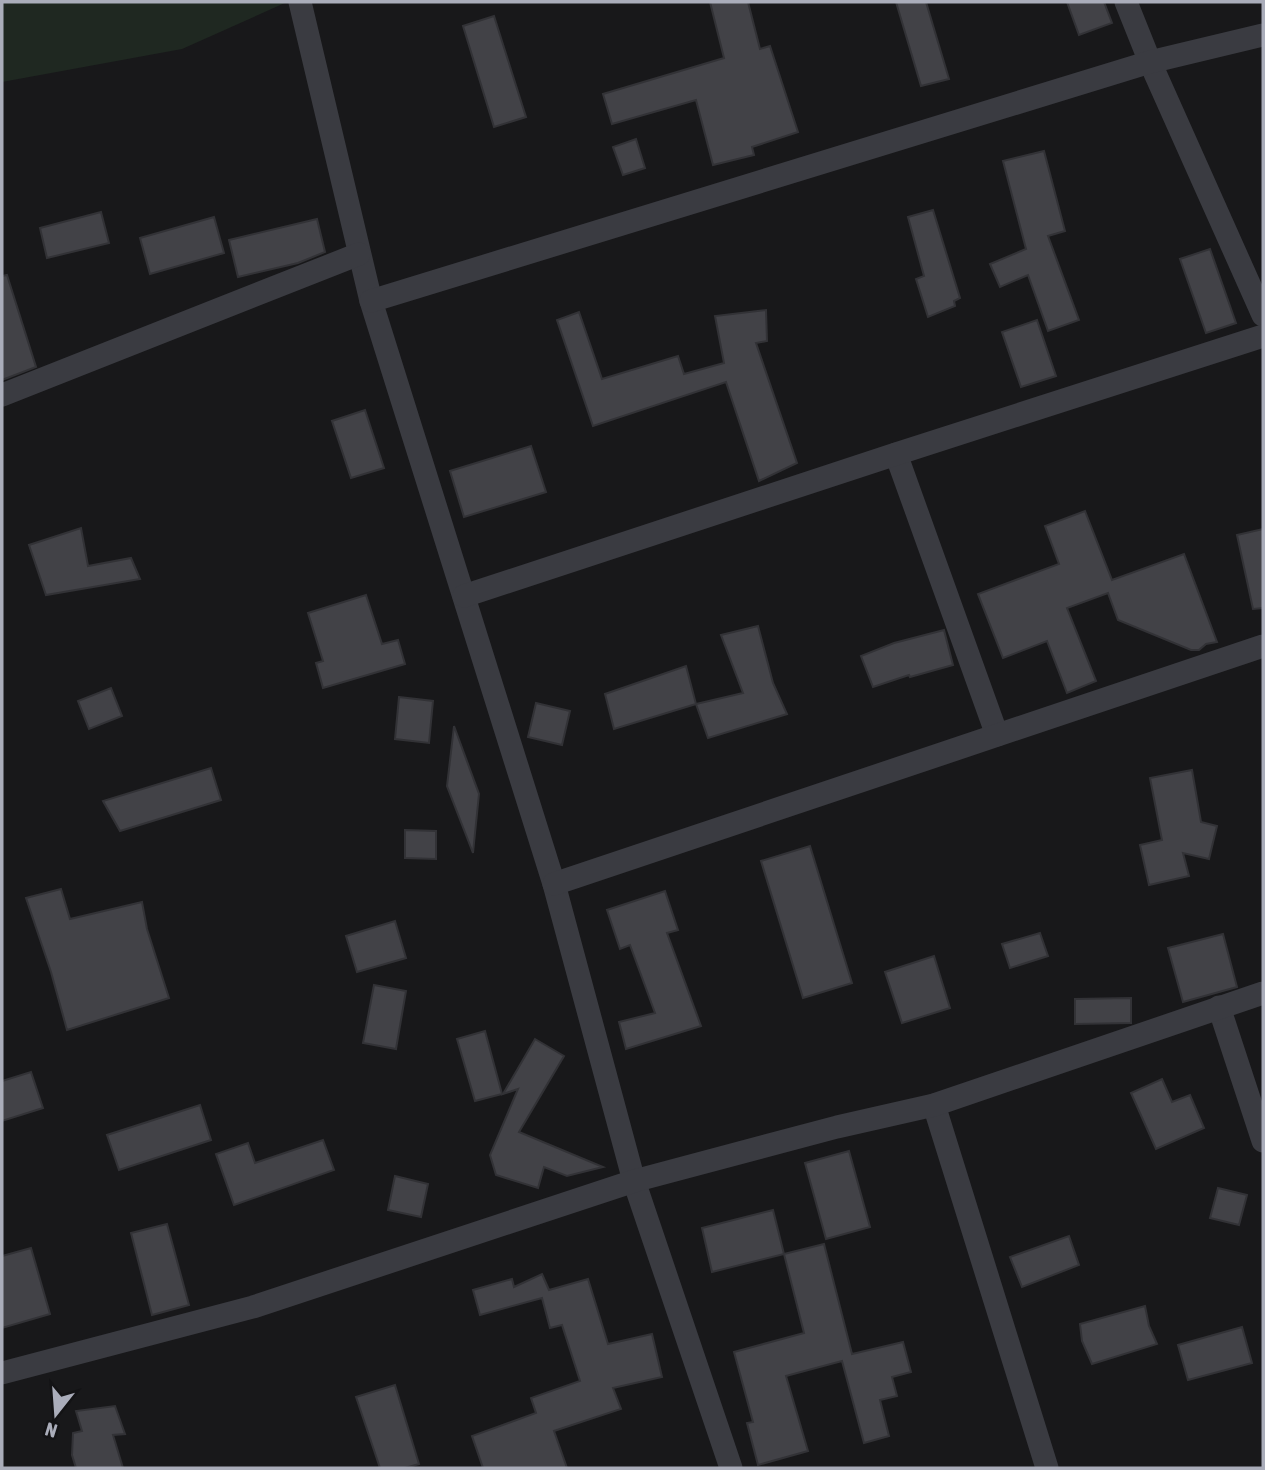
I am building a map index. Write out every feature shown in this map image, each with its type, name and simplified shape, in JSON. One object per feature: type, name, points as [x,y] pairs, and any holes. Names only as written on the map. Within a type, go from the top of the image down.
[{"type":"street","points":[[300,2],[371,301],[554,884],[634,1181],[731,1468]]},
{"type":"street","points":[[1126,2],[1263,315]]},
{"type":"street","points":[[371,301],[1150,62],[1263,35]]},
{"type":"street","points":[[2,395],[359,254]]},
{"type":"street","points":[[464,596],[1263,336]]},
{"type":"street","points":[[896,454],[997,735]]},
{"type":"street","points":[[554,884],[1263,646]]},
{"type":"street","points":[[2,1373],[253,1307],[634,1181],[837,1127],[934,1105],[1263,993]]},
{"type":"street","points":[[1219,1007],[1263,1141]]},
{"type":"street","points":[[934,1105],[1047,1468]]},
{"type":"shaded area","points":[[2,2],[287,2],[182,49],[2,82]]},
{"type":"building","points":[[710,2],[748,2],[760,49],[770,46],[798,132],[752,147],[754,155],[713,165],[696,100],[612,124],[603,94],[724,58]]},
{"type":"building","points":[[896,2],[926,2],[949,79],[921,86]]},
{"type":"building","points":[[1067,2],[1104,2],[1112,23],[1079,35]]},
{"type":"building","points":[[494,16],[526,117],[494,127],[463,26]]},
{"type":"building","points":[[636,139],[645,168],[623,175],[613,147]]},
{"type":"building","points":[[1044,151],[1065,231],[1048,236],[1079,320],[1048,331],[1028,275],[1000,287],[990,264],[1026,249],[1003,161]]},
{"type":"building","points":[[933,210],[960,298],[954,301],[955,306],[928,317],[916,279],[924,276],[908,217]]},
{"type":"building","points":[[101,212],[109,243],[47,258],[40,228]]},
{"type":"building","points":[[214,217],[224,253],[150,274],[140,238]]},
{"type":"building","points":[[317,219],[325,252],[298,263],[238,277],[229,240]]},
{"type":"building","points":[[1210,249],[1236,323],[1206,333],[1180,259]]},
{"type":"building","points":[[7,275],[36,367],[2,380],[2,276]]},
{"type":"building","points":[[766,310],[767,341],[756,343],[797,463],[759,481],[726,382],[593,426],[557,320],[579,312],[602,379],[678,356],[684,374],[724,363],[715,316]]},
{"type":"building","points":[[1037,320],[1056,376],[1021,387],[1002,332]]},
{"type":"building","points":[[365,410],[384,468],[351,478],[332,421]]},
{"type":"building","points":[[531,446],[546,492],[464,517],[450,471]]},
{"type":"building","points":[[1085,511],[1112,580],[1184,554],[1217,642],[1206,644],[1199,650],[1191,650],[1118,620],[1108,593],[1067,608],[1096,681],[1067,693],[1047,641],[1003,658],[978,594],[1059,564],[1045,526]]},
{"type":"building","points":[[81,528],[88,566],[131,558],[140,579],[46,595],[29,545]]},
{"type":"building","points":[[1263,529],[1263,608],[1253,609],[1237,535]]},
{"type":"building","points":[[366,595],[382,644],[398,640],[405,664],[323,688],[316,663],[323,661],[308,613]]},
{"type":"building","points":[[758,626],[773,683],[787,714],[708,738],[696,704],[743,693],[721,635]]},
{"type":"building","points":[[944,630],[953,665],[873,687],[861,656],[894,643]]},
{"type":"building","points":[[686,666],[696,704],[614,729],[605,694]]},
{"type":"building","points":[[111,688],[122,716],[89,729],[78,701]]},
{"type":"building","points":[[399,697],[433,701],[429,743],[395,739]]},
{"type":"building","points":[[536,703],[570,711],[562,745],[528,737]]},
{"type":"building","points":[[454,726],[479,794],[473,853],[447,786]]},
{"type":"building","points":[[211,768],[221,800],[120,831],[103,801]]},
{"type":"building","points":[[1192,770],[1201,822],[1217,826],[1209,859],[1183,853],[1189,876],[1149,885],[1140,845],[1162,840],[1150,778]]},
{"type":"building","points":[[405,830],[436,831],[436,859],[405,858]]},
{"type":"building","points":[[810,846],[852,983],[803,998],[761,861]]},
{"type":"building","points":[[61,889],[70,919],[142,902],[147,929],[169,998],[67,1030],[26,898]]},
{"type":"building","points":[[665,891],[678,930],[667,933],[701,1026],[626,1049],[619,1022],[655,1013],[630,945],[620,949],[607,910]]},
{"type":"building","points":[[395,921],[406,958],[357,972],[346,936]]},
{"type":"building","points":[[1040,933],[1048,956],[1010,968],[1002,944]]},
{"type":"building","points":[[1223,934],[1237,987],[1183,1002],[1168,948]]},
{"type":"building","points":[[934,956],[950,1008],[902,1023],[885,972]]},
{"type":"building","points":[[374,985],[406,991],[396,1049],[363,1043]]},
{"type":"building","points":[[1131,998],[1131,1023],[1075,1024],[1075,999]]},
{"type":"building","points":[[485,1031],[502,1094],[475,1101],[457,1039]]},
{"type":"building","points":[[535,1039],[564,1056],[519,1132],[603,1167],[567,1176],[544,1167],[538,1188],[496,1175],[490,1155],[518,1089],[503,1094]]},
{"type":"building","points":[[31,1072],[43,1108],[2,1121],[2,1081]]},
{"type":"building","points":[[1162,1079],[1172,1102],[1190,1095],[1204,1128],[1156,1149],[1131,1093]]},
{"type":"building","points":[[200,1105],[211,1140],[119,1170],[107,1135]]},
{"type":"building","points":[[323,1140],[334,1170],[234,1205],[216,1154],[248,1143],[255,1163]]},
{"type":"building","points":[[849,1151],[870,1227],[826,1239],[805,1163]]},
{"type":"building","points":[[395,1176],[428,1184],[421,1217],[388,1210]]},
{"type":"building","points":[[1218,1188],[1247,1195],[1239,1225],[1210,1218]]},
{"type":"building","points":[[773,1210],[784,1254],[712,1272],[702,1228]]},
{"type":"building","points":[[167,1224],[189,1305],[152,1315],[131,1233]]},
{"type":"building","points":[[1069,1236],[1079,1265],[1022,1287],[1010,1257]]},
{"type":"building","points":[[824,1244],[852,1354],[903,1342],[911,1372],[892,1377],[897,1396],[880,1400],[889,1436],[864,1443],[842,1361],[786,1376],[808,1451],[758,1465],[747,1423],[753,1422],[734,1352],[804,1333],[784,1254]]},
{"type":"building","points":[[31,1248],[50,1314],[2,1328],[2,1256]]},
{"type":"building","points":[[542,1274],[549,1290],[588,1279],[608,1344],[652,1334],[662,1377],[613,1388],[621,1409],[554,1431],[567,1468],[483,1468],[472,1436],[536,1413],[531,1398],[580,1381],[562,1325],[550,1328],[542,1298],[480,1315],[473,1290],[512,1279],[514,1287]]},
{"type":"building","points":[[1145,1306],[1149,1326],[1157,1344],[1092,1364],[1082,1341],[1080,1324]]},
{"type":"building","points":[[1242,1327],[1252,1363],[1188,1380],[1178,1345]]},
{"type":"building","points":[[395,1385],[419,1464],[405,1468],[380,1468],[356,1397]]},
{"type":"building","points":[[115,1406],[125,1434],[113,1435],[123,1468],[76,1468],[72,1455],[73,1433],[82,1431],[76,1411]]}]
